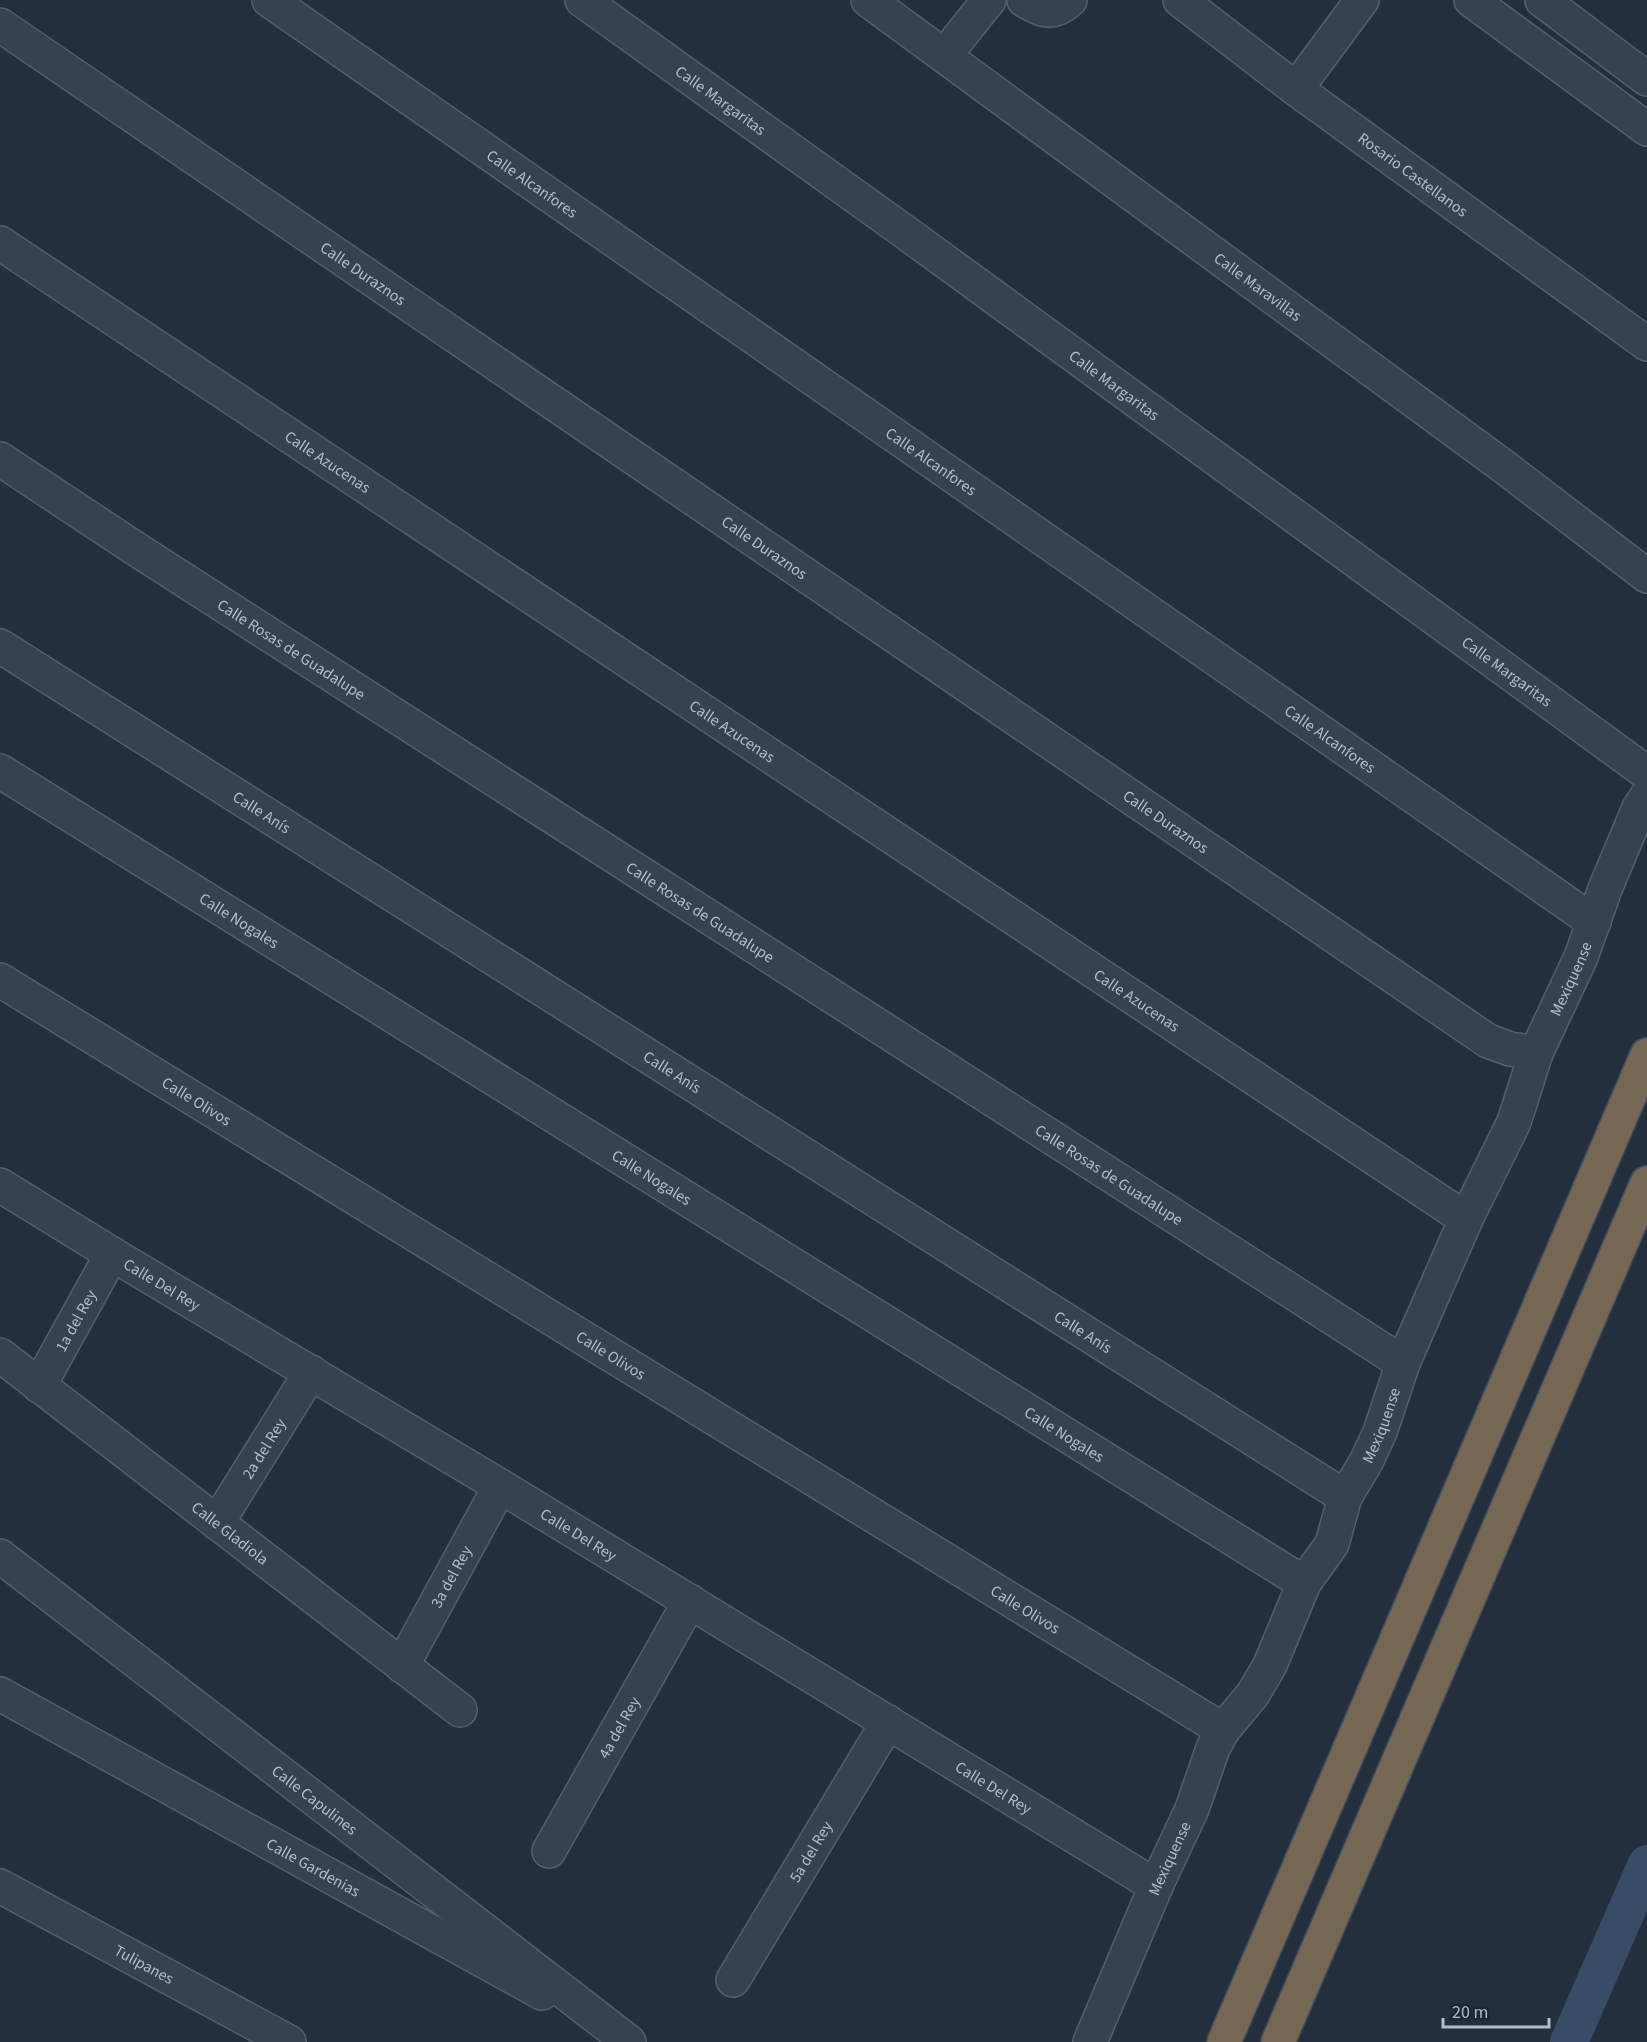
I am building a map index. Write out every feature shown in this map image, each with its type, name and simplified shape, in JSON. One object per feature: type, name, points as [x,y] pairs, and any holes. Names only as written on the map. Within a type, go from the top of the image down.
[{"type":"highway","points":[[1224,2042],[1647,1055]]},
{"type":"highway","points":[[1278,2042],[1647,1183]]},
{"type":"street","name":"Calle Alcanfores","points":[[269,0],[1594,922]]},
{"type":"street","name":"Calle Margaritas","points":[[582,0],[905,232],[1647,773]]},
{"type":"street","name":"Calle Maravillas","points":[[868,0],[1484,452],[1647,576]]},
{"type":"street","points":[[945,55],[989,0]]},
{"type":"street","points":[[1024,0],[1043,10],[1062,7],[1070,0]]},
{"type":"street","name":"Rosario Castellanos","points":[[1180,0],[1296,89],[1647,344]]},
{"type":"street","points":[[1296,89],[1362,0]]},
{"type":"street","points":[[1471,0],[1647,129]]},
{"type":"street","points":[[1542,0],[1647,79]]},
{"type":"street","name":"Calle Duraznos","points":[[0,25],[1488,1041],[1536,1053]]},
{"type":"street","name":"Calle Azucenas","points":[[0,243],[1466,1220]]},
{"type":"street","name":"Calle Rosas de Guadalupe","points":[[0,459],[136,549],[1403,1363]]},
{"type":"street","name":"Calle Anís","points":[[0,646],[1346,1497]]},
{"type":"street","name":"Calle Nogales","points":[[0,771],[1304,1583]]},
{"type":"street","name":"Mexiquense","points":[[1090,2042],[1156,1886],[1192,1809],[1214,1748],[1223,1730],[1253,1694],[1270,1665],[1304,1583],[1332,1544],[1346,1497],[1380,1432],[1403,1363],[1466,1220],[1514,1122],[1536,1053],[1581,957],[1605,889],[1639,808],[1647,795]]},
{"type":"street","name":"Calle Olivos","points":[[0,980],[1223,1730]]},
{"type":"street","name":"Calle Del Rey","points":[[0,1185],[690,1601],[1156,1886]]},
{"type":"street","name":"1a del Rey","points":[[39,1386],[112,1254]]},
{"type":"street","name":"Calle Gladiola","points":[[0,1355],[460,1710]]},
{"type":"street","name":"2a del Rey","points":[[217,1523],[311,1372]]},
{"type":"street","name":"3a del Rey","points":[[402,1666],[500,1486]]},
{"type":"street","name":"Calle Capulines","points":[[0,1556],[629,2042]]},
{"type":"street","name":"4a del Rey","points":[[549,1851],[690,1601]]},
{"type":"street","name":"Calle Gardenias","points":[[0,1694],[629,2042]]},
{"type":"street","name":"5a del Rey","points":[[733,1980],[888,1722]]},
{"type":"street","name":"Tulipanes","points":[[0,1886],[289,2042]]},
{"type":"waterway","points":[[1569,2042],[1647,1864]]}]
